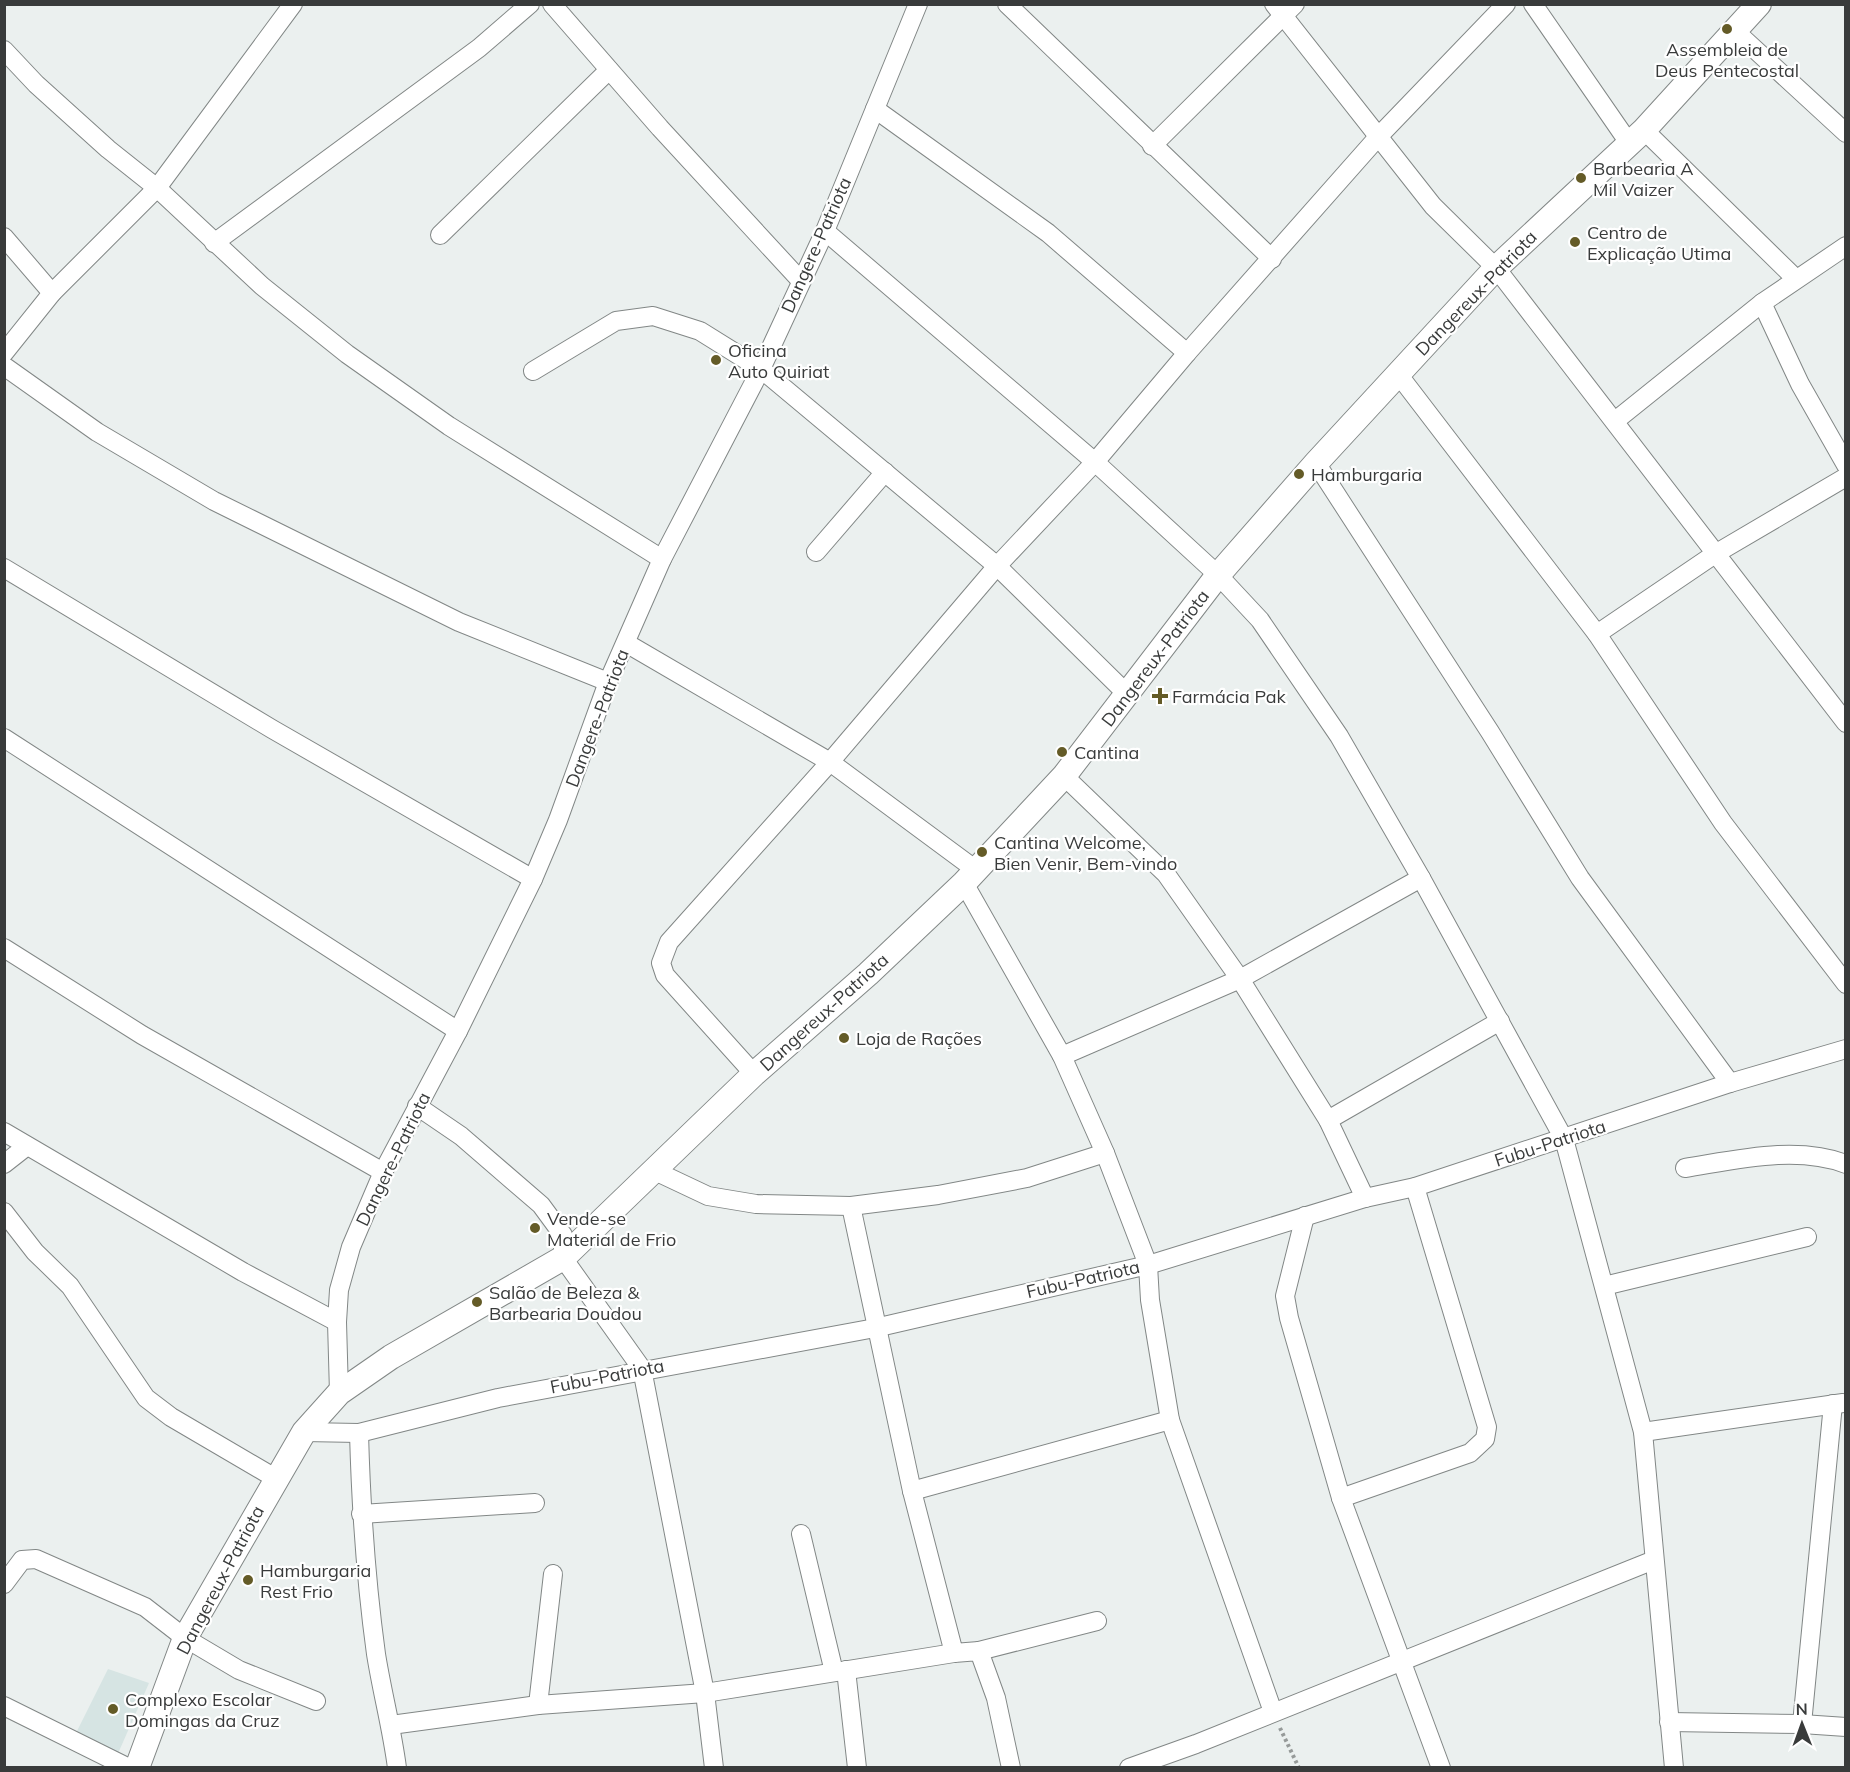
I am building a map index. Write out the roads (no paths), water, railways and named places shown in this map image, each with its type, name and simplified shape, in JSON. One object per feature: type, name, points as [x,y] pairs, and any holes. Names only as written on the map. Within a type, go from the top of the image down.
[{"type":"street","points":[[4,353],[52,293],[157,188],[293,4]]},
{"type":"street","points":[[214,243],[478,48],[530,4]]},
{"type":"street","points":[[552,4],[801,281]]},
{"type":"street","name":"Dangere-Patriota","points":[[339,1393],[337,1322],[339,1290],[351,1247],[383,1172],[458,1031],[533,879],[558,820],[608,682],[662,560],[761,369],[825,231],[918,4]]},
{"type":"street","points":[[1007,4],[1046,39],[1152,146],[1272,260]]},
{"type":"street","points":[[754,1074],[676,990],[665,975],[661,963],[663,952],[830,762],[997,566],[1095,462],[1187,353],[1272,260],[1378,137],[1506,4]]},
{"type":"street","points":[[1533,4],[1636,137],[1795,278]]},
{"type":"street","name":"Dangereux-Patriota","points":[[339,1393],[391,1357],[563,1258],[656,1171],[754,1074],[868,974],[970,877],[1064,776],[1218,575],[1316,463],[1496,268],[1636,137],[1759,4]]},
{"type":"street","points":[[1152,146],[1284,9],[1378,137],[1445,219],[1496,268],[1845,723]]},
{"type":"street","points":[[1735,31],[1845,133]]},
{"type":"street","points":[[4,50],[36,84],[108,149],[157,188],[262,286],[347,354],[449,426],[662,560]]},
{"type":"street","points":[[440,235],[609,70]]},
{"type":"street","points":[[875,109],[1048,232],[1187,353]]},
{"type":"street","points":[[825,231],[1095,462],[1218,575],[1260,620],[1329,720],[1421,878],[1564,1139],[1643,1432],[1674,1767]]},
{"type":"street","points":[[4,237],[52,293]]},
{"type":"street","points":[[1615,421],[1762,303],[1795,278],[1845,246]]},
{"type":"street","points":[[1762,303],[1800,384],[1845,465]]},
{"type":"street","points":[[533,371],[616,321],[653,316],[700,331],[761,369],[997,566],[1128,695]]},
{"type":"street","points":[[4,366],[97,432],[214,501],[459,622],[608,682]]},
{"type":"street","points":[[1398,374],[1597,634],[1723,823],[1845,984]]},
{"type":"street","points":[[1316,463],[1580,878],[1730,1083]]},
{"type":"street","points":[[816,552],[885,472]]},
{"type":"street","points":[[1597,634],[1715,554],[1845,477]]},
{"type":"street","points":[[4,568],[205,690],[533,879]]},
{"type":"street","points":[[626,643],[830,762],[970,877],[1062,1056],[1105,1152],[1148,1264],[1149,1300],[1170,1420],[1273,1712]]},
{"type":"street","points":[[4,738],[458,1031]]},
{"type":"street","points":[[1064,776],[1166,874],[1240,979],[1328,1120],[1365,1198]]},
{"type":"street","points":[[1062,1056],[1240,979],[1421,878]]},
{"type":"street","points":[[4,948],[142,1035],[383,1172]]},
{"type":"street","points":[[1328,1120],[1500,1021]]},
{"type":"street","name":"Fubu-Patriota","points":[[304,1432],[359,1433],[498,1398],[642,1369],[875,1328],[1148,1264],[1365,1198],[1414,1187],[1730,1083],[1845,1049]]},
{"type":"street","points":[[417,1106],[461,1136],[542,1205],[563,1234],[563,1258],[642,1369],[705,1693],[714,1767]]},
{"type":"street","points":[[4,1132],[222,1260],[337,1322]]},
{"type":"street","points":[[4,1164],[27,1146]]},
{"type":"street","points":[[656,1171],[708,1197],[756,1204],[851,1206],[938,1195],[1027,1178],[1105,1152]]},
{"type":"street","points":[[1685,1168],[1761,1156],[1829,1158],[1845,1164]]},
{"type":"street","points":[[1341,1498],[1470,1453],[1485,1439],[1486,1427],[1414,1187]]},
{"type":"street","points":[[851,1206],[875,1328],[912,1491],[954,1653]]},
{"type":"street","points":[[4,1212],[35,1252],[70,1286],[146,1398],[171,1417],[275,1478]]},
{"type":"street","points":[[1305,1216],[1285,1296],[1289,1318],[1341,1498],[1441,1767]]},
{"type":"street","points":[[1604,1286],[1808,1237]]},
{"type":"street","points":[[304,1432],[339,1393]]},
{"type":"street","points":[[1643,1432],[1839,1403],[1802,1724]]},
{"type":"street","points":[[912,1491],[1170,1420]]},
{"type":"street","name":"Dangereux-Patriota","points":[[136,1767],[185,1638],[275,1478],[304,1432]]},
{"type":"street","points":[[359,1433],[361,1514],[377,1658],[397,1767]]},
{"type":"street","points":[[361,1514],[535,1503]]},
{"type":"street","points":[[801,1534],[840,1671],[856,1767]]},
{"type":"street","points":[[4,1584],[21,1560],[36,1559],[145,1607],[185,1638],[239,1670],[316,1701]]},
{"type":"street","points":[[1129,1767],[1196,1744],[1654,1560]]},
{"type":"street","points":[[538,1705],[553,1575]]},
{"type":"street","points":[[391,1725],[538,1705],[705,1693],[979,1650],[1097,1621]]},
{"type":"street","points":[[979,1650],[996,1698],[1011,1767]]},
{"type":"street","points":[[4,1706],[129,1767]]},
{"type":"street","points":[[1669,1722],[1845,1727]]},
{"type":"place","name":"Assembleia de Deus Pentecostal","points":[[1727,29]]},
{"type":"place","name":"Barbearia A Mil Vaizer","points":[[1581,178]]},
{"type":"place","name":"Centro de Explicação Utima","points":[[1575,242]]},
{"type":"place","name":"Oficina Auto Quiriat","points":[[716,360]]},
{"type":"place","name":"Hamburgaria","points":[[1299,474]]},
{"type":"place","name":"Farmácia Pak","points":[[1160,696]]},
{"type":"place","name":"Cantina","points":[[1062,752]]},
{"type":"place","name":"Cantina Welcome, Bien Venir, Bem-vindo","points":[[982,852]]},
{"type":"place","name":"Loja de Rações","points":[[844,1038]]},
{"type":"place","name":"Vende-se Material de Frio","points":[[535,1228]]},
{"type":"place","name":"Salão de Beleza & Barbearia Doudou","points":[[477,1302]]},
{"type":"place","name":"Hamburgaria Rest Frio","points":[[248,1580]]},
{"type":"place","name":"Complexo Escolar Domingas da Cruz","points":[[113,1709]]}]
